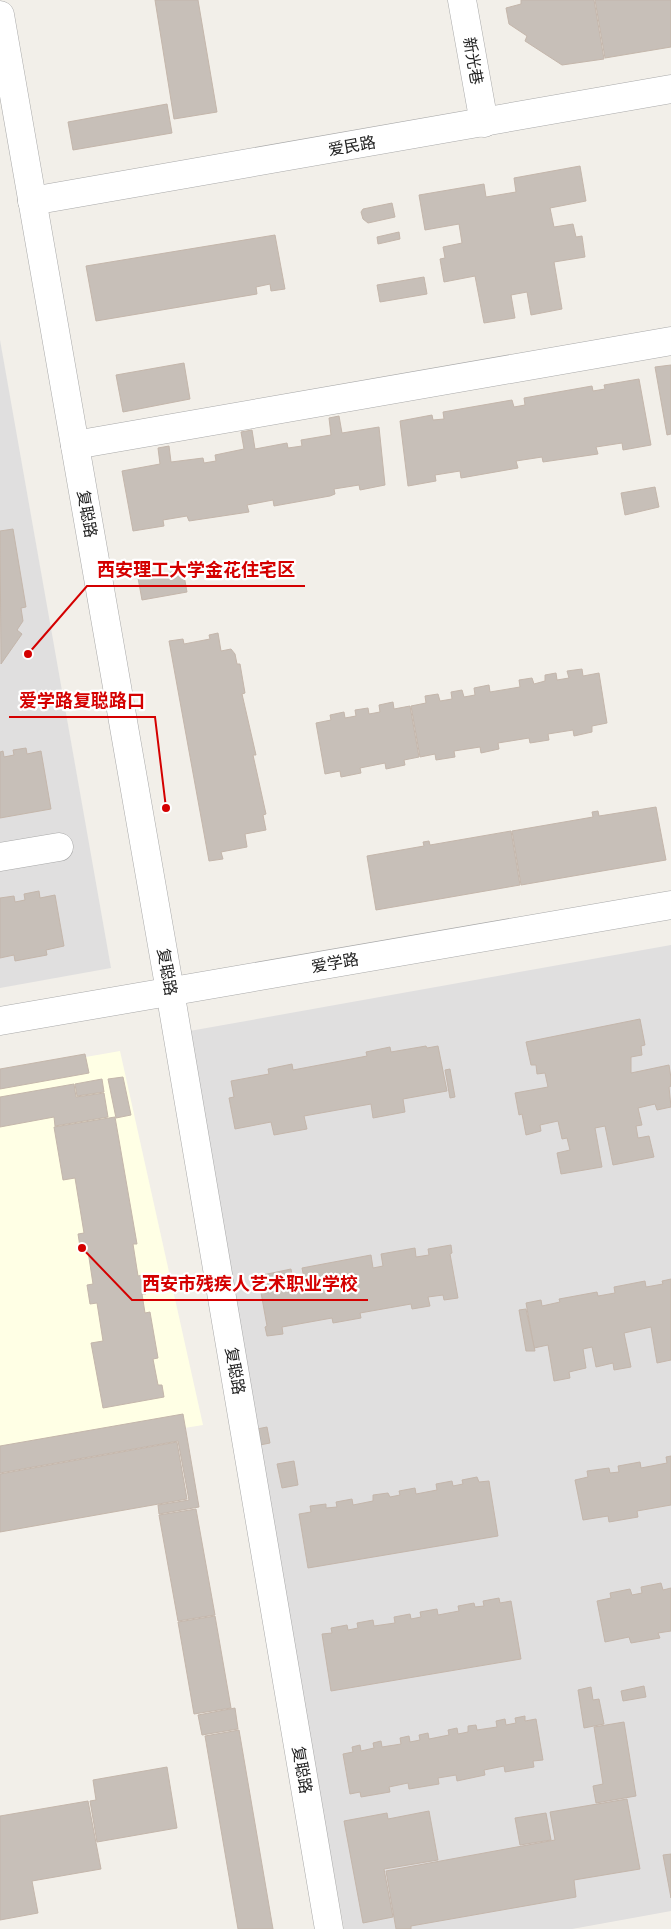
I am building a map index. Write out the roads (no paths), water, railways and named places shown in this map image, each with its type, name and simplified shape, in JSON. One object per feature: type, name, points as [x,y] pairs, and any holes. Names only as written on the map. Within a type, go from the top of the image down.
[{"type":"street","name":"新光巷","points":[[462,0],[484,123]]},
{"type":"street","name":"复聪路","points":[[0,15],[170,991],[329,1929]]},
{"type":"street","name":"爱民路","points":[[32,201],[671,89]]},
{"type":"street","points":[[75,445],[671,341]]},
{"type":"street","points":[[0,857],[59,847]]},
{"type":"street","name":"爱学路","points":[[0,1021],[671,905]]},
{"type":"place","name":"西安理工大学金花住宅区","points":[[28,654]]},
{"type":"place","name":"爱学路复聪路口","points":[[166,808]]},
{"type":"place","name":"西安市残疾人艺术职业学校","points":[[82,1248]]}]
